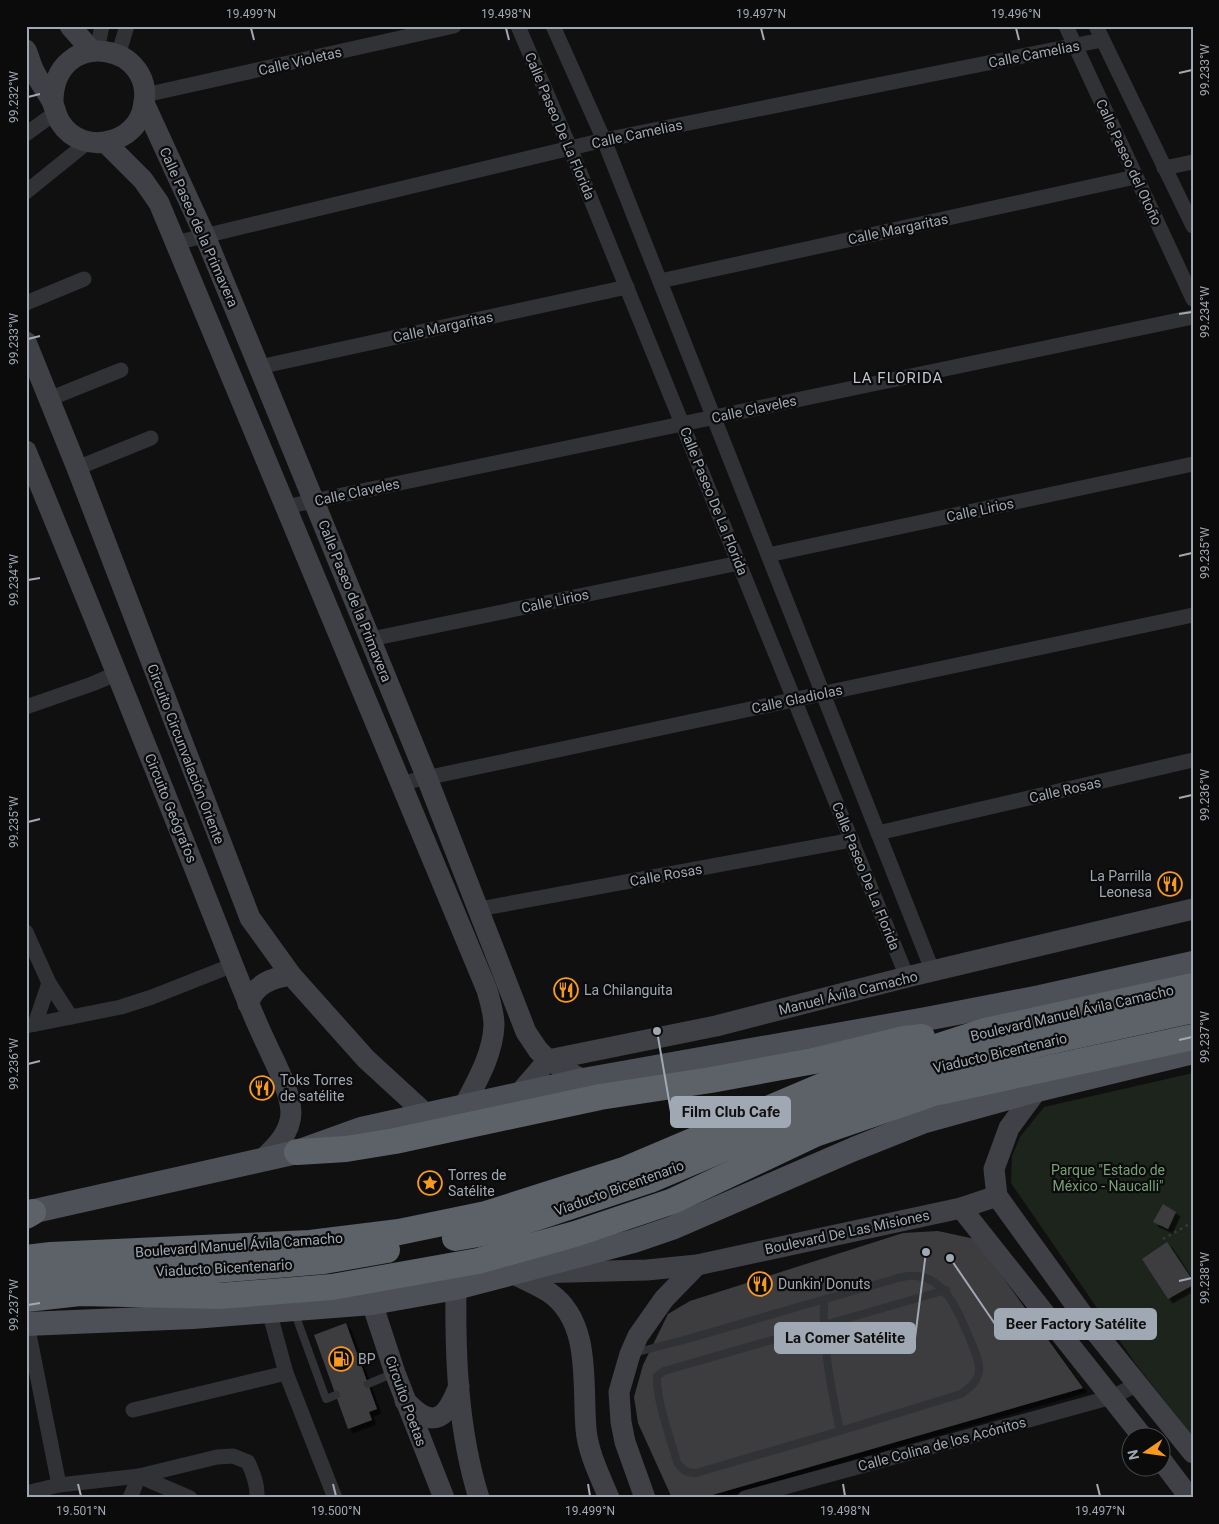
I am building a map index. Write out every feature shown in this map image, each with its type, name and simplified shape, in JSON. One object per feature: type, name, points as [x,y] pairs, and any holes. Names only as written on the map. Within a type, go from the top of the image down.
[{"type":"highway","name":"Boulevard Manuel Ávila Camacho","points":[[26,1258],[51,1255],[310,1243],[399,1232],[486,1214],[624,1170],[843,1077],[984,1031],[1193,986]]},
{"type":"highway","name":"Viaducto Bicentenario","points":[[26,1278],[72,1274],[204,1271],[324,1261],[496,1231],[650,1180],[806,1114],[913,1074],[1193,1010]]},
{"type":"highway","points":[[297,1152],[346,1149],[395,1141],[600,1097],[711,1080],[814,1061],[904,1039],[984,1031]]},
{"type":"highway","points":[[27,1315],[80,1293],[220,1296],[332,1287],[478,1261],[575,1234],[673,1201],[815,1134],[934,1093],[1193,1037]]},
{"type":"main road","name":"Boulevard Manuel Ávila Camacho","points":[[29,1214],[297,1152],[361,1129],[583,1080],[1021,1001],[1193,962]]},
{"type":"main road","points":[[27,1315],[193,1317],[372,1303],[456,1288],[634,1241],[672,1228],[854,1149],[922,1122],[1037,1090],[1193,1052]]},
{"type":"street","points":[[70,26],[94,50]]},
{"type":"street","points":[[94,50],[102,26]]},
{"type":"street","points":[[118,55],[127,26]]},
{"type":"street","name":"Calle Violetas","points":[[145,99],[454,26]]},
{"type":"street","name":"Calle Paseo De La Florida","points":[[518,26],[627,287],[907,977]]},
{"type":"street","name":"Calle Paseo De La Florida","points":[[553,26],[604,140],[933,972]]},
{"type":"street","name":"Calle Paseo del Otoño","points":[[1066,26],[1193,299]]},
{"type":"street","name":"Calle Paseo del Otoño","points":[[1096,26],[1193,226]]},
{"type":"street","name":"Calle Camelias","points":[[175,243],[604,140],[1102,40]]},
{"type":"street","points":[[26,50],[33,70],[54,108],[60,123],[77,138],[97,142],[120,138],[132,130],[140,117],[145,99],[143,83],[137,71],[129,62],[108,51],[94,50],[73,58],[59,73],[54,82],[54,108],[26,134]]},
{"type":"street","name":"Calle Paseo de la Primavera","points":[[145,99],[260,367],[427,778],[526,1032],[538,1050],[548,1060],[583,1080]]},
{"type":"street","points":[[26,192],[97,142]]},
{"type":"street","name":"Calle Paseo de la Primavera","points":[[97,142],[143,180],[159,203],[487,990],[492,1006],[494,1025],[490,1048],[483,1069],[464,1106]]},
{"type":"street","points":[[1164,168],[1193,162]]},
{"type":"street","name":"Calle Margaritas","points":[[660,281],[1136,177]]},
{"type":"street","points":[[26,303],[84,279]]},
{"type":"street","name":"Calle Margaritas","points":[[260,367],[627,287]]},
{"type":"street","name":"Calle Claveles","points":[[285,507],[1193,317]]},
{"type":"street","name":"Circuito Circunvalación Oriente","points":[[26,342],[77,468],[250,918],[291,975],[366,1058],[427,1115]]},
{"type":"street","points":[[49,399],[121,370]]},
{"type":"street","points":[[77,468],[151,438]]},
{"type":"street","name":"Circuito Geógrafos","points":[[26,450],[118,673],[248,1004],[289,1098],[290,1123],[276,1148],[262,1160]]},
{"type":"street","name":"Calle Lirios","points":[[768,555],[1193,464]]},
{"type":"street","name":"Calle Lirios","points":[[371,639],[739,563]]},
{"type":"street","name":"Calle Gladiolas","points":[[402,783],[1193,615]]},
{"type":"street","points":[[26,707],[118,673]]},
{"type":"street","name":"Calle Rosas","points":[[878,833],[1193,760]]},
{"type":"street","name":"Calle Rosas","points":[[479,909],[852,840]]},
{"type":"street","name":"Manuel Ávila Camacho","points":[[548,1060],[716,1026],[907,977],[1193,909]]},
{"type":"street","points":[[221,933],[238,931],[250,918]]},
{"type":"street","points":[[26,932],[49,983],[71,1017]]},
{"type":"street","points":[[31,1025],[121,1007],[152,998],[233,965]]},
{"type":"street","points":[[248,1004],[253,993],[262,984],[274,978],[291,975]]},
{"type":"street","points":[[31,1025],[49,983]]},
{"type":"street","points":[[518,1095],[548,1060]]},
{"type":"street","points":[[1037,1090],[1009,1128],[994,1169],[997,1196],[1093,1329],[1193,1453]]},
{"type":"street","name":"Boulevard De Las Misiones","points":[[514,1274],[647,1270],[697,1265],[961,1208],[997,1196]]},
{"type":"street","points":[[961,1208],[1134,1426]]},
{"type":"street","points":[[645,1498],[625,1442],[621,1422],[619,1392],[630,1354],[638,1336],[664,1299],[697,1265]]},
{"type":"street","points":[[514,1274],[550,1293],[562,1304],[572,1320],[580,1342],[586,1430],[589,1447],[609,1498]]},
{"type":"street","points":[[456,1288],[455,1340],[459,1385],[467,1451],[479,1498]]},
{"type":"street","name":"Circuito Poetas","points":[[372,1303],[395,1373],[444,1498]]},
{"type":"street","points":[[269,1311],[286,1373],[335,1498]]},
{"type":"street","points":[[27,1315],[59,1485]]},
{"type":"street","points":[[133,1410],[286,1373]]},
{"type":"street","name":"Calle Colina de los Acónitos","points":[[745,1498],[1112,1397],[1138,1384]]},
{"type":"street","points":[[405,1400],[424,1416],[432,1418],[449,1410],[459,1385]]},
{"type":"street","points":[[585,1395],[619,1392]]},
{"type":"street","points":[[26,1493],[59,1485],[83,1490],[217,1457],[233,1456],[248,1462],[258,1490],[257,1498]]},
{"type":"street","points":[[1172,1474],[1190,1498]]},
{"type":"street","points":[[130,1498],[139,1476]]},
{"type":"street","points":[[139,1476],[190,1498]]},
{"type":"lane","points":[[630,1354],[700,1336],[898,1278],[913,1276],[925,1277],[946,1290],[962,1318],[976,1353],[979,1370],[974,1384],[961,1394],[696,1473],[688,1473],[681,1469],[676,1462],[662,1410],[657,1376],[664,1371],[946,1290]]},
{"type":"lane","points":[[824,1300],[823,1325],[827,1358],[840,1431]]},
{"type":"lane","points":[[293,1309],[326,1399],[336,1395]]},
{"type":"lane","points":[[368,1384],[395,1373]]},
{"type":"path","points":[[1163,1240],[1193,1222]]},
{"type":"green space","name":"Parque \"Estado de México - Naucalli\"","points":[[1193,1073],[1193,1437],[1135,1363],[1011,1183],[1012,1156],[1020,1137],[1044,1107]]},
{"type":"building","points":[[1163,1204],[1176,1212],[1168,1229],[1153,1222]]},
{"type":"building","points":[[938,1231],[975,1239],[1083,1388],[702,1498],[672,1498],[638,1423],[634,1397],[643,1365],[668,1314],[690,1301],[903,1233]]},
{"type":"building","points":[[1167,1242],[1193,1281],[1193,1285],[1168,1299],[1142,1259]]},
{"type":"building","name":"BP","points":[[346,1323],[377,1409],[369,1412],[372,1420],[348,1429],[314,1335]]},
{"type":"place","name":"La Parrilla Leonesa","points":[[1170,884]]},
{"type":"place","name":"La Chilanguita","points":[[566,990]]},
{"type":"place","name":"Film Club Cafe","points":[[657,1031]]},
{"type":"place","name":"Toks Torres de satélite","points":[[262,1088]]},
{"type":"place","name":"Torres de Satélite","points":[[430,1183]]},
{"type":"place","name":"La Comer Satélite","points":[[926,1252]]},
{"type":"place","name":"Beer Factory Satélite","points":[[950,1258]]},
{"type":"place","name":"Dunkin' Donuts","points":[[760,1284]]},
{"type":"place","name":"BP","points":[[341,1359]]},
{"type":"district","name":"LA FLORIDA","points":[[898,378]]}]
